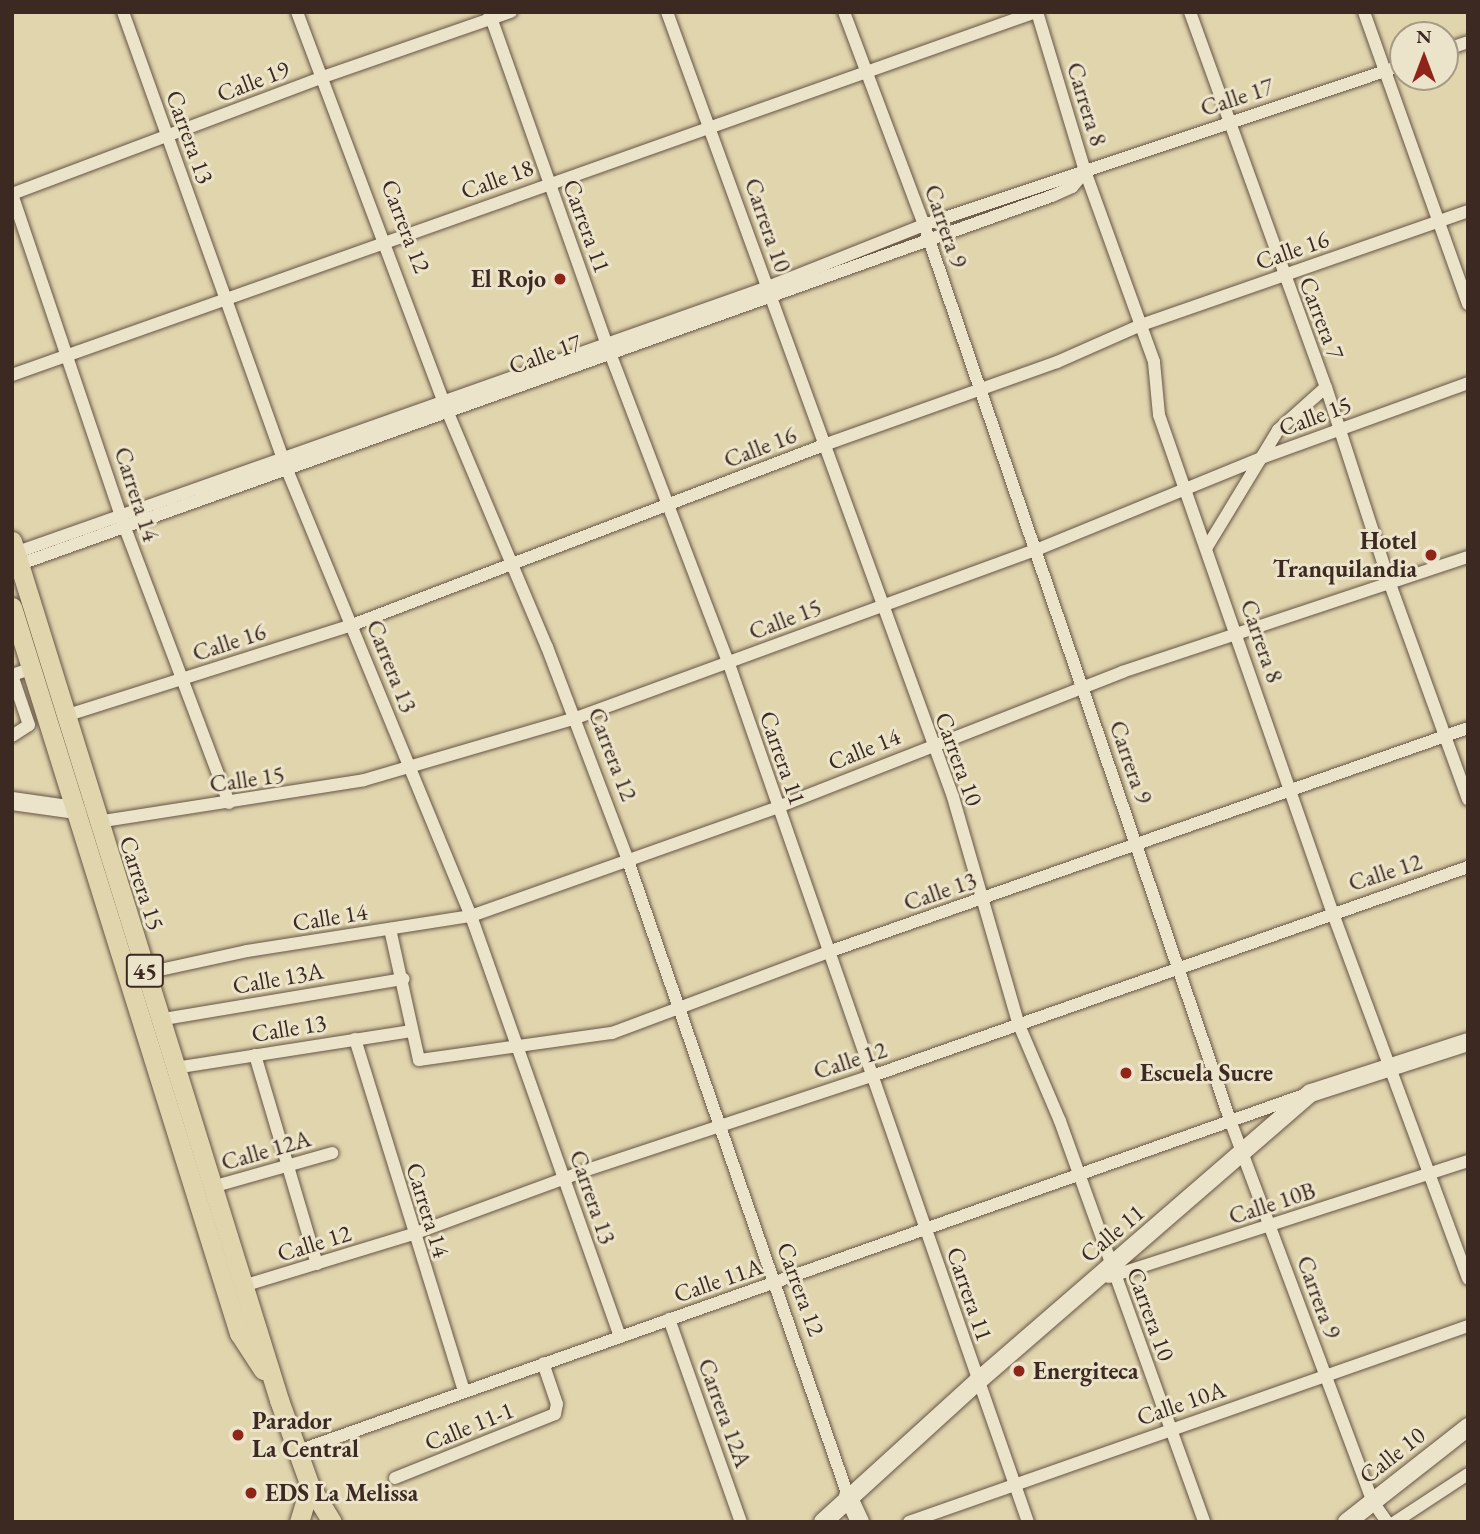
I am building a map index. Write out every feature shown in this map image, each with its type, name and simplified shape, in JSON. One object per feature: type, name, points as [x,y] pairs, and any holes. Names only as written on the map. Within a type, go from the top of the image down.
[{"type":"main road","name":"Carrera 15","points":[[15,556],[279,1399],[310,1486],[332,1522]]},
{"type":"main road","name":"Carrera 15","points":[[12,607],[239,1333],[279,1399]]},
{"type":"main road","points":[[12,801],[76,810]]},
{"type":"main road","name":"Calle 11","points":[[823,1522],[848,1496],[1088,1284],[1113,1270],[1311,1093],[1468,1042]]},
{"type":"main road","name":"Calle 10","points":[[1347,1522],[1468,1427]]},
{"type":"main road","points":[[299,1522],[310,1486]]},
{"type":"main road","name":"Carrera 12","points":[[848,1496],[860,1522]]},
{"type":"street","name":"Carrera 13","points":[[122,12],[285,465],[471,916],[620,1336]]},
{"type":"street","name":"Carrera 12","points":[[297,12],[320,78],[386,241],[445,406],[511,564],[627,858],[716,1126],[848,1496]]},
{"type":"street","name":"Calle 19","points":[[12,194],[490,15],[511,12]]},
{"type":"street","name":"Carrera 10","points":[[667,12],[710,124],[880,605],[953,797],[1019,1025],[1034,1050],[1204,1522]]},
{"type":"street","name":"Carrera 9","points":[[844,12],[926,231],[978,391],[1036,550],[1230,1121],[1272,1225],[1373,1502],[1387,1522]]},
{"type":"street","name":"Calle 18","points":[[12,374],[70,356],[710,124],[1037,12]]},
{"type":"street","name":"Carrera 8","points":[[1037,12],[1085,171],[1154,362],[1159,415],[1332,911],[1468,1279]]},
{"type":"street","name":"Carrera 7","points":[[1190,12],[1227,121],[1326,387],[1390,584],[1468,799]]},
{"type":"street","points":[[1364,12],[1468,304]]},
{"type":"street","name":"Carrera 11","points":[[490,15],[609,348],[729,664],[875,1075],[1028,1522]]},
{"type":"street","name":"Calle 17","points":[[15,556],[124,523],[445,406],[769,293],[1085,171],[1227,121],[1389,70]]},
{"type":"street","name":"Carrera 14","points":[[12,194],[70,356],[124,523],[180,680],[229,803]]},
{"type":"street","name":"Calle 16","points":[[65,716],[352,625],[824,445],[978,391],[1141,325],[1468,211]]},
{"type":"street","name":"Calle 15","points":[[97,822],[316,790],[411,768],[573,719],[1036,550],[1186,491],[1261,458],[1468,383]]},
{"type":"street","points":[[1207,547],[1285,422],[1326,387]]},
{"type":"street","name":"Calle 14","points":[[146,973],[471,916],[627,858],[778,807],[931,744],[1083,687],[1468,558]]},
{"type":"street","points":[[12,736],[29,725],[12,675],[32,669]]},
{"type":"street","name":"Calle 13","points":[[175,1068],[410,1031],[419,1060],[612,1033],[680,1011],[831,951],[1468,728]]},
{"type":"street","name":"Calle 12","points":[[243,1286],[413,1234],[716,1126],[875,1075],[1178,970],[1332,911],[1468,867]]},
{"type":"street","points":[[390,929],[404,979],[410,1031]]},
{"type":"street","name":"Calle 13A","points":[[159,1020],[404,979]]},
{"type":"street","name":"Carrera 14","points":[[355,1039],[413,1234],[464,1391]]},
{"type":"street","points":[[254,1055],[285,1167],[317,1264]]},
{"type":"street","name":"Calle 11A","points":[[298,1451],[1311,1093]]},
{"type":"street","name":"Calle 12A","points":[[212,1187],[332,1153]]},
{"type":"street","name":"Calle 10B","points":[[1113,1270],[1272,1225],[1468,1161]]},
{"type":"street","name":"Carrera 12A","points":[[669,1319],[741,1522]]},
{"type":"street","name":"Calle 10A","points":[[909,1522],[1468,1326]]},
{"type":"street","name":"Calle 11-1","points":[[395,1478],[558,1409],[542,1363]]},
{"type":"street","points":[[1395,1522],[1468,1474]]},
{"type":"place","name":"El Rojo","points":[[560,279]]},
{"type":"place","name":"Hotel Tranquilandia","points":[[1431,555]]},
{"type":"place","name":"Escuela Sucre","points":[[1126,1073]]},
{"type":"place","name":"Energiteca","points":[[1019,1371]]},
{"type":"place","name":"Parador La Central","points":[[238,1435]]},
{"type":"place","name":"EDS La Melissa","points":[[251,1493]]}]
